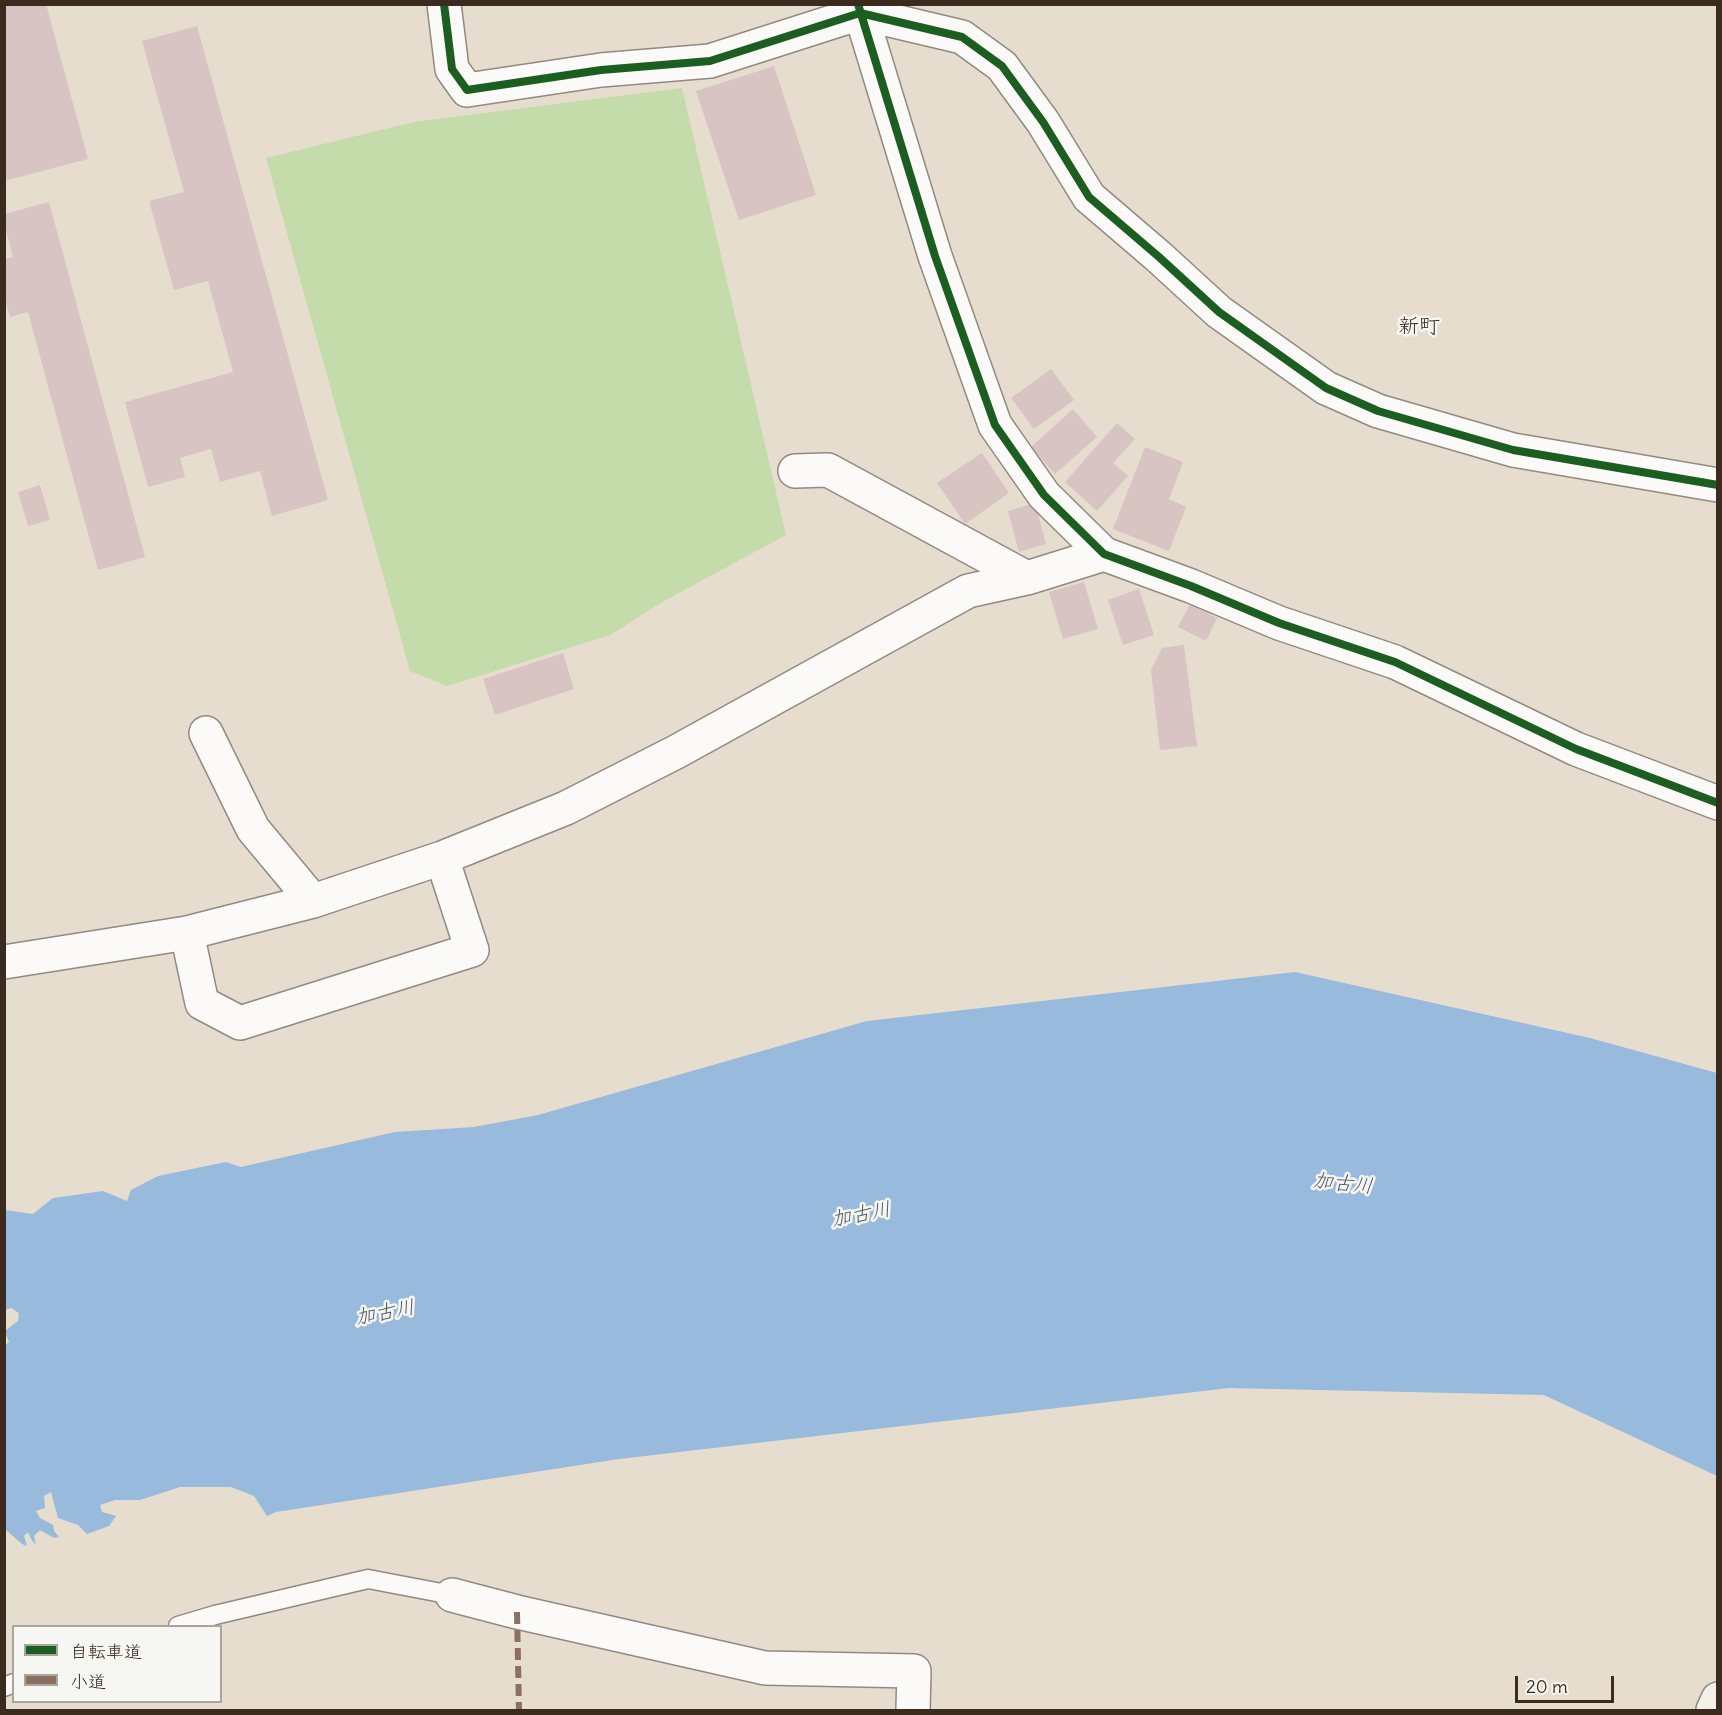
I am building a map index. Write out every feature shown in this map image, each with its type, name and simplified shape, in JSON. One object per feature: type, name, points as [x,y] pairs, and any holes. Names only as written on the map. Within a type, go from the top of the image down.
[{"type":"street","points":[[444,4],[452,69],[467,90],[601,69],[710,61],[859,9],[962,37],[1002,66],[1043,122],[1089,197],[1219,312],[1326,388],[1378,411],[1513,450],[1718,485]]},
{"type":"street","points":[[859,9],[934,256],[995,425],[1044,495],[1104,554],[1191,586],[1278,623],[1395,662],[1576,749],[1718,803]]},
{"type":"street","points":[[795,471],[828,470],[1027,578]]},
{"type":"street","points":[[4,962],[187,933],[313,901],[442,858],[566,808],[676,752],[968,591],[1027,578],[1104,554]]},
{"type":"street","points":[[206,733],[253,829],[313,901]]},
{"type":"street","points":[[187,933],[202,1003],[240,1023],[472,950],[442,858]]},
{"type":"street","points":[[452,1595],[765,1668],[914,1671],[913,1710]]},
{"type":"lane","points":[[181,1625],[368,1579],[452,1595]]},
{"type":"green space","points":[[682,88],[786,535],[664,601],[610,635],[447,686],[410,671],[266,158],[414,122]]},
{"type":"water","name":"加古川","points":[[1295,972],[1590,1038],[1717,1073],[1717,1476],[1544,1395],[1229,1388],[619,1459],[276,1512],[267,1516],[254,1496],[231,1487],[180,1487],[140,1500],[115,1500],[100,1505],[102,1512],[116,1516],[109,1526],[87,1534],[78,1525],[58,1518],[51,1492],[44,1496],[45,1508],[36,1511],[40,1518],[53,1525],[59,1537],[54,1538],[40,1530],[34,1536],[36,1545],[28,1532],[24,1536],[27,1546],[5,1529],[4,1346],[9,1342],[5,1331],[18,1321],[19,1313],[11,1308],[5,1310],[5,1210],[33,1214],[53,1198],[103,1191],[127,1201],[131,1190],[158,1176],[226,1162],[241,1167],[395,1132],[474,1127],[538,1115],[867,1021]]},
{"type":"building","points":[[4,4],[46,4],[88,159],[4,181]]},
{"type":"building","points":[[197,26],[328,500],[272,516],[260,471],[220,482],[211,449],[180,458],[185,477],[148,487],[125,402],[233,372],[208,281],[174,290],[149,201],[184,192],[142,41]]},
{"type":"building","points":[[774,66],[816,195],[739,220],[696,91]]},
{"type":"building","points":[[49,202],[145,557],[98,570],[28,312],[10,317],[4,296],[4,259],[13,257],[4,223],[4,214]]},
{"type":"building","points":[[1051,369],[1074,400],[1034,429],[1011,398]]},
{"type":"building","points":[[1073,409],[1097,437],[1055,474],[1031,447]]},
{"type":"building","points":[[1117,423],[1135,439],[1113,463],[1128,476],[1097,511],[1065,482]]},
{"type":"building","points":[[1145,447],[1183,462],[1169,499],[1186,507],[1169,551],[1113,529]]},
{"type":"building","points":[[982,453],[1009,493],[965,524],[937,483]]},
{"type":"building","points":[[40,485],[50,520],[28,526],[18,492]]},
{"type":"building","points":[[1035,503],[1046,544],[1019,552],[1008,511]]},
{"type":"building","points":[[1084,582],[1098,629],[1063,639],[1049,592]]},
{"type":"building","points":[[1139,589],[1154,635],[1123,645],[1108,600]]},
{"type":"building","points":[[1190,604],[1217,618],[1206,641],[1178,627]]},
{"type":"building","points":[[1184,645],[1197,746],[1160,750],[1151,670],[1162,648]]},
{"type":"building","points":[[563,653],[574,689],[495,715],[483,679]]},
{"type":"marked path","points":[[517,1612],[519,1710]]},
{"type":"cycle path","points":[[444,4],[452,69],[467,90],[601,70],[710,61],[860,13],[962,37],[1002,66],[1043,122],[1089,197],[1219,312],[1326,388],[1378,411],[1513,450],[1718,485]]},
{"type":"cycle path","points":[[858,4],[935,256],[995,425],[1044,495],[1104,554],[1191,586],[1279,623],[1395,662],[1576,749],[1718,803]]},
{"type":"district","name":"新町","points":[[1419,327]]}]
